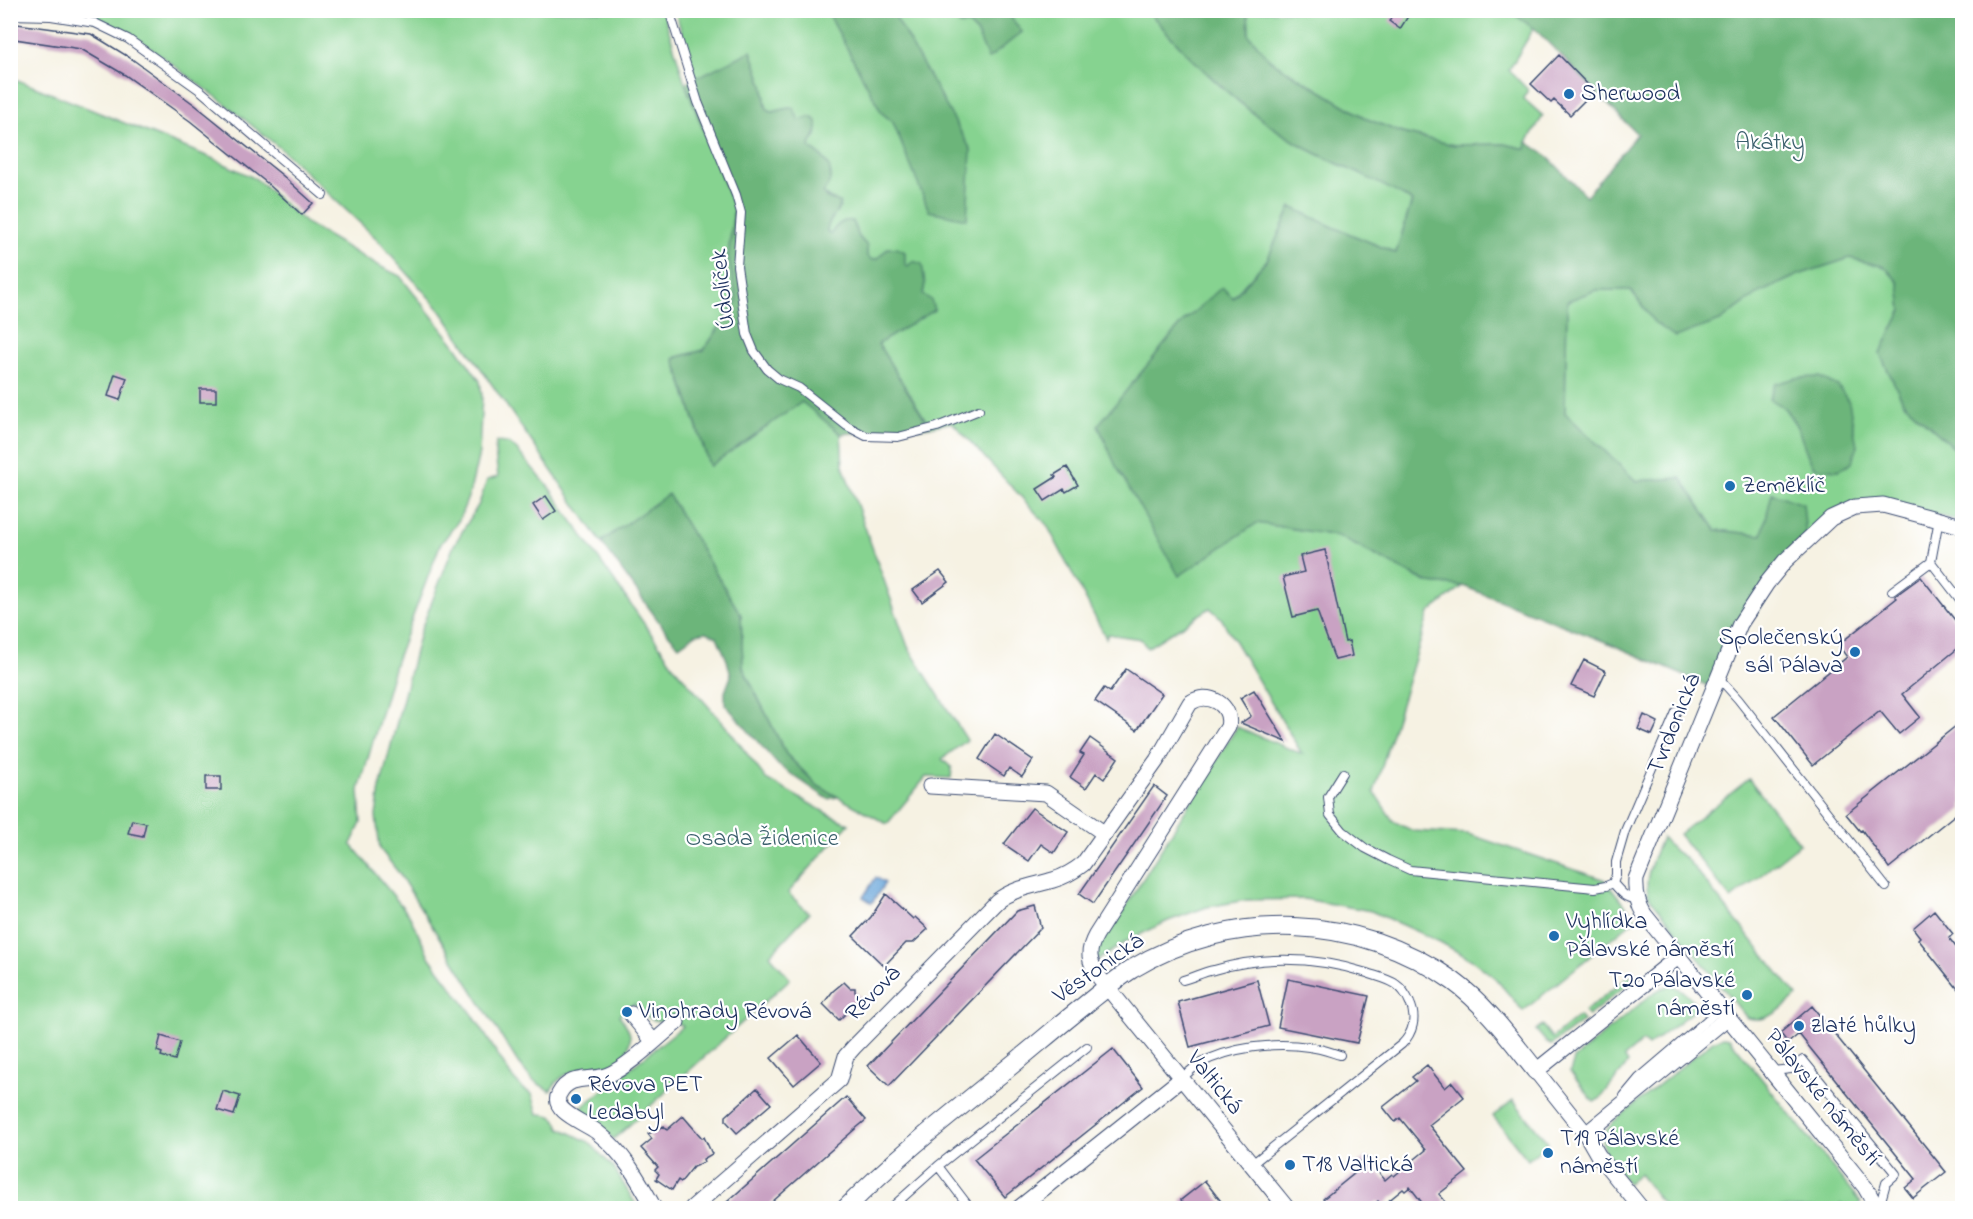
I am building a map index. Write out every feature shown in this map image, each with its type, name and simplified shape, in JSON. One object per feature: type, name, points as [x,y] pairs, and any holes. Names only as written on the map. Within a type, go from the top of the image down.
[{"type":"street","name":"Tvrdonická","points":[[1636,896],[1636,879],[1740,624],[1767,583],[1785,561],[1831,518],[1855,507],[1883,505],[1962,526]]},
{"type":"street","name":"Révová","points":[[692,1209],[838,1080],[846,1056],[997,901],[1006,894],[1054,880],[1075,870],[1088,860],[1157,760],[1190,704],[1196,699],[1209,698],[1224,708],[1228,716],[1229,722],[1220,741],[1089,946],[1089,959],[1092,967],[1107,987]]},
{"type":"street","points":[[930,786],[1046,793],[1105,834]]},
{"type":"street","points":[[1636,896],[1642,911],[1678,957],[1536,1071],[1639,1206]]},
{"type":"street","name":"Věstonická","points":[[846,1209],[894,1162],[1107,987],[1132,969],[1158,955],[1227,932],[1271,926],[1312,927],[1353,934],[1394,949],[1453,981],[1487,1012],[1536,1071]]},
{"type":"street","name":"Pálavské náměstí","points":[[1678,957],[1865,1187],[1878,1209]]},
{"type":"street","name":"Valtická","points":[[1107,987],[1287,1209]]},
{"type":"street","points":[[631,1014],[653,1041]]},
{"type":"street","points":[[1586,1134],[1724,1014]]},
{"type":"street","points":[[654,1209],[641,1183],[623,1158],[598,1133],[563,1111],[558,1106],[557,1100],[564,1087],[571,1081],[607,1075],[621,1068],[677,1022]]},
{"type":"street","points":[[1019,1209],[1181,1079]]},
{"type":"lane","name":"Údolíček","points":[[669,10],[698,102],[741,213],[737,266],[747,334],[754,351],[766,369],[779,379],[799,388],[847,426],[866,436],[898,437],[937,427],[979,410]]},
{"type":"lane","points":[[10,15],[51,16],[95,23],[128,39],[201,91],[323,195]]},
{"type":"lane","points":[[1892,591],[1930,562],[1939,519]]},
{"type":"lane","points":[[1930,562],[1962,602]]},
{"type":"lane","points":[[1718,677],[1738,699],[1886,887]]},
{"type":"lane","points":[[1343,773],[1328,797],[1330,814],[1336,823],[1365,848],[1410,870],[1595,888],[1606,886],[1613,883],[1625,831],[1676,712]]},
{"type":"lane","points":[[1613,883],[1630,899],[1636,896]]},
{"type":"lane","points":[[1183,980],[1232,965],[1270,960],[1306,960],[1352,968],[1396,983],[1406,993],[1412,1007],[1414,1025],[1409,1037],[1402,1044],[1252,1164]]},
{"type":"lane","points":[[1181,1079],[1201,1063],[1227,1053],[1250,1048],[1283,1045],[1311,1047],[1341,1055]]},
{"type":"lane","points":[[891,1209],[938,1166],[1087,1047]]},
{"type":"lane","points":[[1772,1071],[1791,1069],[1803,1060],[1896,1174],[1886,1183],[1878,1209]]},
{"type":"lane","points":[[938,1166],[970,1209]]},
{"type":"green space","points":[[66,11],[663,11],[685,83],[734,209],[728,256],[737,301],[704,350],[674,358],[709,465],[802,402],[841,434],[843,466],[908,647],[967,740],[942,759],[952,768],[951,778],[926,777],[887,824],[818,786],[786,754],[743,667],[741,615],[668,495],[601,542],[441,311],[377,239],[282,150],[223,102],[141,41],[101,19]]},
{"type":"green space","points":[[675,11],[827,11],[882,113],[893,122],[906,155],[971,150],[892,11],[949,11],[960,25],[969,25],[977,33],[1022,32],[1006,11],[1148,11],[1223,88],[1265,121],[1310,150],[1412,200],[1396,253],[1291,207],[1267,260],[1232,298],[1222,288],[1181,324],[1098,426],[1179,576],[1257,523],[1338,536],[1428,583],[1463,586],[1429,613],[1374,792],[1393,821],[1413,831],[1468,834],[1605,880],[1636,919],[1523,1011],[1495,978],[1472,960],[1440,942],[1371,911],[1304,899],[1247,900],[1207,907],[1168,921],[1129,940],[1098,960],[1094,948],[1112,929],[1237,727],[1302,754],[1221,618],[1210,608],[1147,648],[1141,639],[1108,634],[1106,638],[1047,525],[952,422],[930,427],[878,344],[934,310],[923,296],[925,283],[911,264],[908,266],[877,259],[872,260],[867,256],[867,246],[859,237],[834,229],[831,234],[827,231],[827,226],[840,207],[823,193],[831,175],[824,160],[810,149],[810,144],[817,134],[799,120],[793,108],[770,112],[766,107],[763,85],[751,52],[696,78]]},
{"type":"green space","points":[[827,11],[892,11],[971,150],[967,219],[929,211],[893,122],[882,113]]},
{"type":"green space","points":[[949,11],[1006,11],[1022,32],[988,59],[977,33],[969,25],[960,25]]},
{"type":"green space","name":"Akátky","points":[[1148,11],[1248,11],[1249,35],[1271,61],[1367,119],[1402,133],[1454,145],[1505,144],[1526,149],[1527,142],[1546,155],[1586,196],[1637,134],[1534,28],[1509,11],[1962,11],[1962,455],[1904,403],[1880,354],[1902,310],[1899,283],[1885,267],[1850,258],[1798,275],[1757,294],[1720,321],[1675,337],[1654,322],[1631,290],[1596,290],[1567,301],[1565,413],[1636,481],[1681,478],[1716,530],[1762,535],[1772,493],[1803,504],[1806,536],[1708,686],[1613,645],[1463,586],[1429,583],[1338,536],[1257,523],[1179,576],[1115,464],[1098,425],[1181,324],[1222,287],[1233,298],[1267,260],[1291,207],[1396,253],[1412,201],[1310,150],[1265,121],[1223,88]]},
{"type":"green space","points":[[1248,11],[1509,11],[1534,28],[1509,70],[1528,90],[1523,98],[1543,116],[1527,142],[1526,149],[1505,144],[1454,145],[1402,133],[1367,119],[1271,61],[1249,35]]},
{"type":"green space","points":[[751,51],[763,85],[766,107],[770,112],[793,108],[799,120],[811,117],[817,121],[817,131],[810,148],[822,157],[829,168],[830,180],[823,193],[827,198],[840,202],[827,231],[831,234],[840,223],[853,221],[859,237],[867,246],[867,256],[872,260],[877,259],[888,248],[897,248],[905,252],[905,265],[908,266],[913,261],[922,264],[925,283],[923,295],[931,300],[934,310],[878,344],[930,427],[841,434],[802,402],[710,466],[674,358],[704,350],[737,301],[728,256],[734,209],[685,83]]},
{"type":"green space","points":[[15,79],[214,159],[256,179],[307,224],[373,263],[400,276],[455,345],[480,381],[482,396],[479,453],[470,492],[459,520],[440,545],[396,661],[359,790],[361,823],[351,844],[409,915],[430,958],[473,1015],[511,1076],[522,1088],[532,1094],[538,1114],[552,1116],[560,1128],[589,1142],[614,1168],[638,1208],[11,1208],[10,86]]},
{"type":"green space","points":[[1850,258],[1885,267],[1899,283],[1902,310],[1880,354],[1904,403],[1962,455],[1962,521],[1878,503],[1806,536],[1773,493],[1762,535],[1716,530],[1681,478],[1636,481],[1565,413],[1567,301],[1596,290],[1631,290],[1654,322],[1720,321],[1757,294],[1798,275]],"holes":[[[1785,409],[1839,470],[1814,467],[1800,431]]]},
{"type":"green space","points":[[1819,377],[1838,386],[1849,402],[1857,446],[1852,462],[1839,470],[1814,467],[1791,416],[1769,399],[1775,384],[1796,378]]},
{"type":"green space","name":"Osada Židenice","points":[[496,442],[507,443],[516,449],[548,486],[675,668],[729,730],[766,779],[849,824],[788,893],[809,913],[770,955],[790,979],[614,1139],[576,1112],[683,1026],[671,1020],[659,1021],[650,1018],[634,1004],[619,1015],[627,1026],[630,1036],[629,1046],[623,1056],[603,1068],[567,1074],[558,1080],[550,1091],[532,1080],[517,1061],[398,872],[380,849],[376,816],[380,788],[420,632],[454,545],[479,504],[487,480],[498,477]]},
{"type":"green space","points":[[668,494],[741,615],[743,668],[786,754],[818,786],[838,797],[828,799],[778,765],[725,704],[725,692],[731,676],[717,637],[707,632],[696,634],[679,646],[601,542]]},
{"type":"green space","points":[[1749,779],[1800,844],[1731,899],[1679,834]]},
{"type":"green space","points":[[1662,837],[1673,850],[1686,858],[1797,996],[1774,1014],[1762,1018],[1747,1018],[1649,897],[1648,874]]},
{"type":"green space","points":[[1629,976],[1633,980],[1588,1016],[1584,1012]]},
{"type":"green space","points":[[1668,986],[1682,990],[1698,1007],[1648,1046],[1643,1041],[1624,1057],[1628,1063],[1601,1098],[1594,1102],[1570,1072],[1574,1059],[1653,993]]},
{"type":"green space","points":[[1579,1016],[1583,1021],[1551,1045],[1536,1030],[1542,1025],[1552,1038]]},
{"type":"green space","points":[[1723,1037],[1729,1038],[1861,1203],[1855,1208],[1845,1208],[1841,1204],[1836,1208],[1666,1208],[1639,1174],[1628,1183],[1610,1161],[1603,1147],[1603,1139],[1613,1122],[1713,1041]]},
{"type":"green space","points":[[1513,1100],[1548,1143],[1528,1160],[1493,1116]]},
{"type":"water","points":[[876,877],[885,883],[872,903],[863,897]]},
{"type":"building","points":[[1395,10],[1412,10],[1400,29],[1389,21]]},
{"type":"building","points":[[17,24],[91,34],[101,40],[132,59],[195,105],[313,203],[302,215],[267,183],[190,121],[125,75],[81,49],[15,39]]},
{"type":"building","points":[[1559,55],[1594,91],[1570,115],[1554,100],[1551,103],[1531,84]]},
{"type":"building","points":[[115,374],[127,378],[120,400],[108,396]]},
{"type":"building","points":[[200,389],[216,389],[216,402],[200,402]]},
{"type":"building","points":[[1067,467],[1078,485],[1066,492],[1064,489],[1045,501],[1037,489]]},
{"type":"building","points":[[546,496],[556,511],[543,520],[533,505]]},
{"type":"building","points":[[1325,550],[1345,642],[1349,641],[1352,656],[1335,660],[1317,611],[1293,617],[1283,577],[1304,572],[1300,556]]},
{"type":"building","points":[[940,571],[949,582],[922,602],[913,590]]},
{"type":"building","points":[[1921,577],[1962,629],[1962,645],[1902,694],[1920,717],[1899,734],[1880,711],[1813,765],[1774,716],[1847,657],[1838,645]]},
{"type":"building","points":[[1584,660],[1606,671],[1594,696],[1571,686]]},
{"type":"building","points":[[1126,669],[1162,694],[1137,730],[1095,701],[1104,688],[1110,692]]},
{"type":"building","points":[[1254,690],[1286,742],[1241,723],[1251,716],[1240,698]]},
{"type":"building","points":[[1644,715],[1658,722],[1652,735],[1638,729]]},
{"type":"building","points":[[1962,721],[1962,809],[1889,868],[1862,830],[1860,831],[1846,814]]},
{"type":"building","points":[[995,734],[1033,760],[1022,777],[1009,768],[1004,776],[979,759]]},
{"type":"building","points":[[1090,738],[1118,758],[1104,779],[1096,773],[1086,788],[1070,777],[1084,755],[1080,753]]},
{"type":"building","points":[[206,776],[221,776],[221,790],[206,790]]},
{"type":"building","points":[[1154,786],[1167,796],[1093,904],[1079,894]]},
{"type":"building","points":[[1032,808],[1068,832],[1054,853],[1041,844],[1029,861],[1004,844]]},
{"type":"building","points":[[132,820],[146,823],[143,836],[128,833]]},
{"type":"building","points":[[886,894],[913,919],[915,917],[928,929],[913,943],[906,943],[884,966],[853,936],[871,917]]},
{"type":"building","points":[[1035,906],[1041,928],[889,1086],[868,1066],[1017,911]]},
{"type":"building","points":[[1934,910],[1953,934],[1949,938],[1962,955],[1962,994],[1918,939],[1920,937],[1913,928]]},
{"type":"building","points":[[1288,979],[1369,996],[1357,1043],[1278,1027]]},
{"type":"building","points":[[1257,980],[1269,1026],[1190,1047],[1178,1002]]},
{"type":"building","points":[[844,982],[850,988],[855,988],[855,992],[861,998],[839,1020],[823,1004]]},
{"type":"building","points":[[1812,1006],[1946,1172],[1913,1198],[1905,1188],[1916,1179],[1799,1034],[1788,1043],[1780,1033]]},
{"type":"building","points":[[798,1035],[821,1062],[794,1085],[771,1058]]},
{"type":"building","points":[[161,1036],[180,1042],[175,1060],[161,1056],[162,1053],[157,1051]]},
{"type":"building","points":[[1113,1049],[1143,1087],[1005,1197],[974,1159]]},
{"type":"building","points":[[1427,1065],[1445,1088],[1452,1082],[1464,1097],[1429,1125],[1467,1172],[1439,1194],[1445,1201],[1435,1209],[1427,1209],[1410,1187],[1405,1191],[1403,1189],[1382,1206],[1378,1201],[1369,1209],[1331,1209],[1323,1199],[1355,1173],[1352,1168],[1366,1157],[1385,1180],[1392,1174],[1394,1176],[1426,1150],[1400,1118],[1395,1122],[1383,1107],[1416,1081],[1412,1077]]},
{"type":"building","points":[[757,1088],[771,1104],[737,1133],[726,1121],[726,1116]]},
{"type":"building","points":[[223,1091],[240,1096],[234,1115],[217,1110]]},
{"type":"building","points":[[846,1097],[866,1120],[764,1209],[719,1209]]},
{"type":"building","points":[[683,1116],[702,1138],[704,1137],[712,1154],[703,1159],[704,1162],[693,1167],[681,1182],[678,1180],[672,1190],[656,1179],[659,1174],[655,1170],[658,1167],[641,1148],[652,1139],[648,1134],[664,1126],[667,1130]]},
{"type":"building","points":[[1205,1181],[1227,1209],[1188,1209],[1181,1200]]},
{"type":"place","name":"Sherwood","points":[[1569,94]]},
{"type":"place","name":"Zeměklíč","points":[[1730,486]]},
{"type":"place","name":"Společenský sál Pálava","points":[[1855,652]]},
{"type":"place","name":"Vyhlídka Pálavské náměstí","points":[[1554,936]]},
{"type":"place","name":"T20 Pálavské náměstí","points":[[1747,995]]},
{"type":"place","name":"Vinohrady Révová","points":[[627,1012]]},
{"type":"place","name":"zlaté hůlky","points":[[1799,1026]]},
{"type":"place","name":"Révova PET Ledabyl","points":[[576,1099]]},
{"type":"place","name":"T19 Pálavské náměstí","points":[[1548,1153]]},
{"type":"place","name":"T18 Valtická","points":[[1290,1165]]}]
